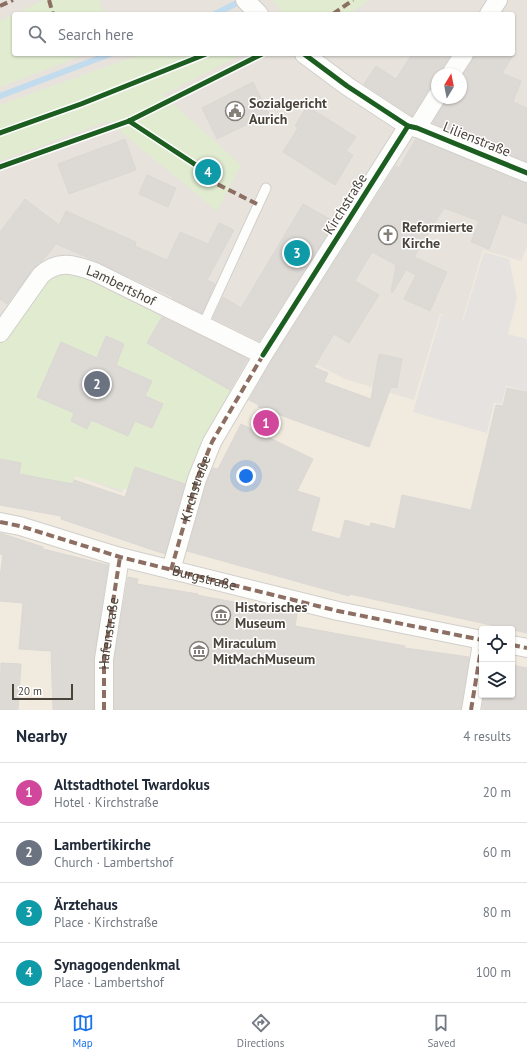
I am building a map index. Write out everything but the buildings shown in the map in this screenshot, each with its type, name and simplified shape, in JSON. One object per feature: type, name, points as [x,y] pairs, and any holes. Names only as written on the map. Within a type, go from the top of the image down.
[{"type":"street","points":[[245,0],[257,12]]},
{"type":"street","points":[[490,12],[498,0]]},
{"type":"street","name":"Lilienstraße","points":[[307,56],[348,86],[412,127],[527,172]]},
{"type":"street","points":[[455,68],[463,56]]},
{"type":"street","name":"Kirchstraße","points":[[171,570],[197,479],[212,442],[263,355],[412,127],[431,103]]},
{"type":"street","name":"Lambertshof","points":[[0,333],[41,275],[47,269],[66,264],[78,266],[95,272],[263,355]]},
{"type":"street","name":"Burgstraße","points":[[0,522],[20,526],[120,557],[338,611],[479,639]]},
{"type":"street","name":"Hafenstraße","points":[[104,710],[104,659],[120,557]]},
{"type":"street","points":[[515,646],[527,648]]},
{"type":"street","points":[[471,710],[479,661]]},
{"type":"lane","points":[[203,325],[266,188]]},
{"type":"shaded area","points":[[0,0],[527,0],[527,710],[0,710]]},
{"type":"shaded area","points":[[527,246],[527,710],[0,710],[0,447],[122,493],[134,460],[205,485],[240,402],[136,345],[160,306],[268,360],[277,345],[345,379],[414,400],[440,314],[462,321],[483,250],[521,261]]},
{"type":"shaded area","points":[[484,252],[509,259],[517,298],[508,334],[527,339],[527,391],[506,386],[502,404],[494,403],[487,433],[413,412],[441,315],[463,321]]},
{"type":"green space","points":[[44,0],[99,0],[103,12],[19,12]]},
{"type":"green space","points":[[273,0],[370,0],[351,12],[282,12]]},
{"type":"green space","points":[[12,15],[12,56],[81,56],[0,87],[0,21]]},
{"type":"green space","points":[[135,56],[239,56],[163,95],[241,165],[217,211],[108,121],[0,161],[0,105]]},
{"type":"green space","points":[[56,266],[166,309],[147,343],[239,395],[189,486],[135,467],[128,488],[122,490],[75,476],[72,486],[19,474],[21,463],[0,459],[0,333]],"holes":[[[107,336],[124,344],[116,365],[152,381],[145,396],[163,404],[153,428],[135,420],[128,436],[91,420],[87,428],[71,421],[74,413],[37,397],[61,342],[97,358]]]},
{"type":"waterway","points":[[219,12],[243,0]]},
{"type":"waterway","points":[[0,96],[105,56]]},
{"type":"marked path","points":[[0,6],[13,0]]},
{"type":"marked path","points":[[49,0],[52,12]]},
{"type":"marked path","points":[[336,12],[353,0]]},
{"type":"marked path","points":[[207,179],[257,204]]},
{"type":"marked path","points":[[171,570],[197,479],[212,442],[263,355]]},
{"type":"marked path","points":[[0,522],[20,526],[120,557],[338,611],[479,639]]},
{"type":"marked path","points":[[104,710],[104,659],[120,557]]},
{"type":"marked path","points":[[515,646],[527,648]]},
{"type":"marked path","points":[[471,710],[479,661]]},
{"type":"cycle path","points":[[0,133],[81,104],[201,56]]},
{"type":"cycle path","points":[[0,167],[129,121],[258,56]]},
{"type":"cycle path","points":[[307,56],[347,86],[408,126],[417,128],[527,173]]},
{"type":"cycle path","points":[[129,121],[205,171],[207,179],[213,170],[205,171]]},
{"type":"cycle path","points":[[263,355],[408,126]]},
{"type":"place","name":"Sozialgericht Aurich","points":[[235,111]]},
{"type":"place","name":"Synagogendenkmal","points":[[208,172]]},
{"type":"place","name":"Reformierte Kirche","points":[[388,235]]},
{"type":"place","name":"Ärztehaus","points":[[297,253]]},
{"type":"place","name":"Lambertikirche","points":[[97,384]]},
{"type":"place","name":"Altstadthotel Twardokus","points":[[266,423]]},
{"type":"place","name":"Historisches Museum","points":[[221,615]]},
{"type":"place","name":"Miraculum MitMachMuseum","points":[[199,651]]}]
